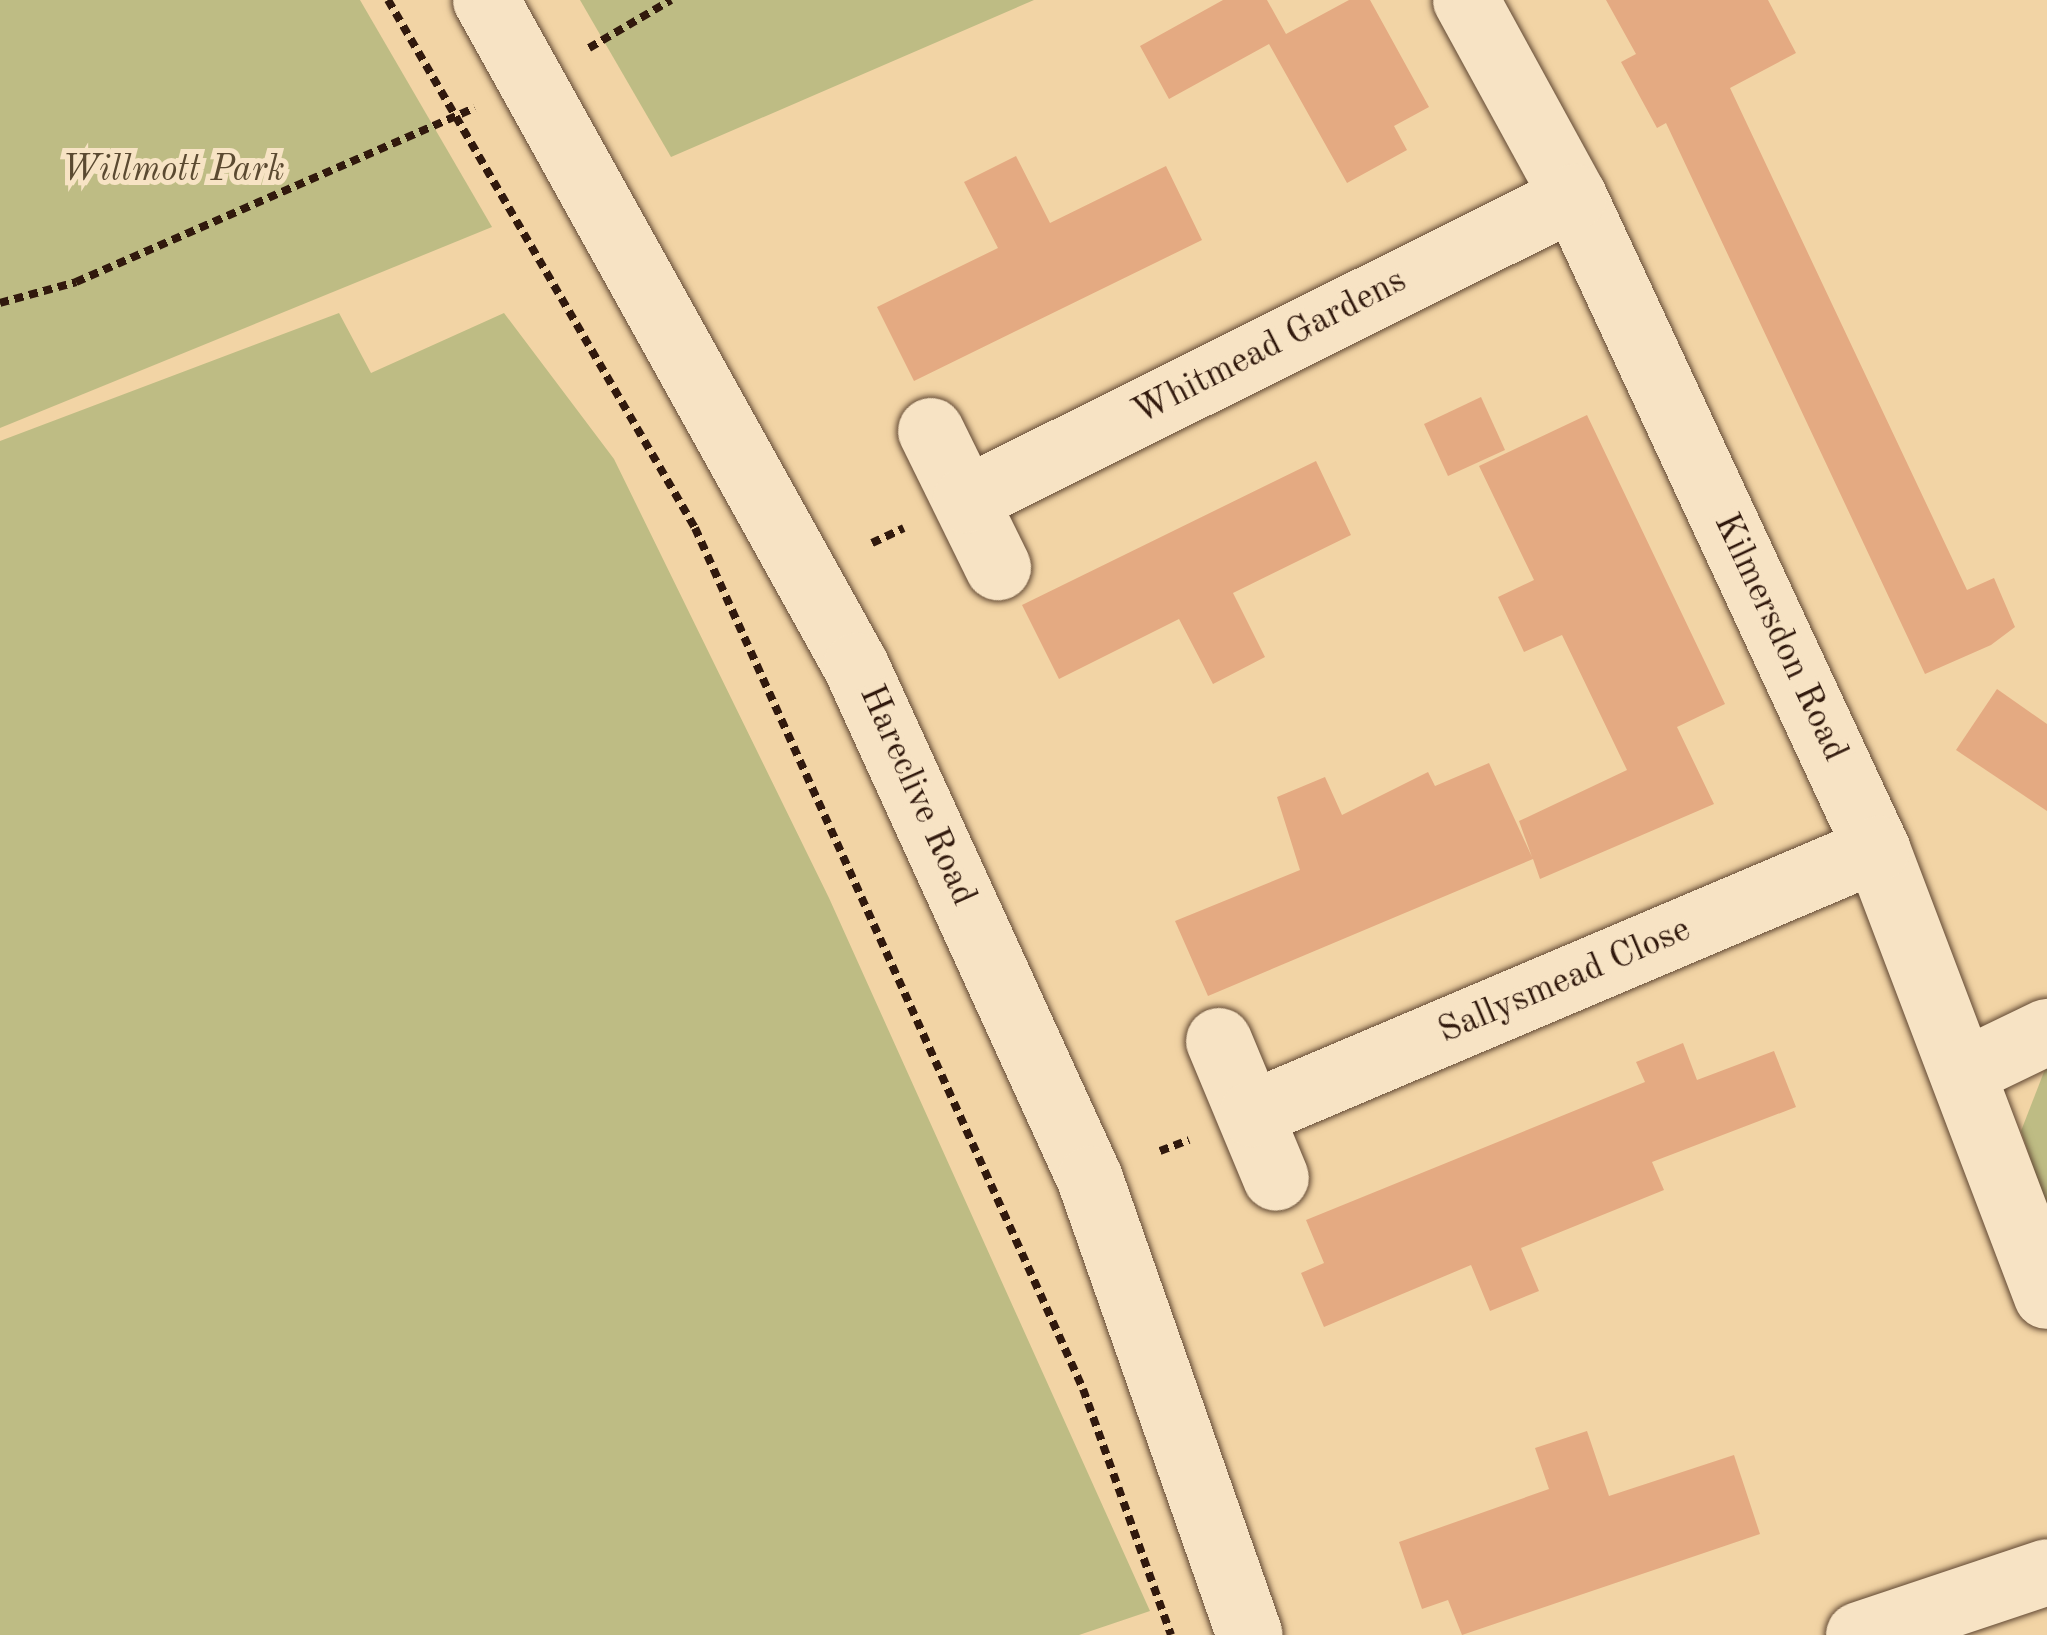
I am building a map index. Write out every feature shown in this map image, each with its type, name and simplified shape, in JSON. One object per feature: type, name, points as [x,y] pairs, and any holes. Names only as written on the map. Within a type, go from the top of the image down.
[{"type":"street","name":"Hareclive Road","points":[[486,0],[533,77],[856,666],[1090,1179],[1250,1635]]},
{"type":"street","name":"Kilmersdon Road","points":[[1466,0],[1574,197],[1877,849],[1968,1070],[2047,1296]]},
{"type":"street","name":"Whitmead Gardens","points":[[966,500],[1574,197]]},
{"type":"street","points":[[931,431],[998,567]]},
{"type":"street","name":"Sallysmead Close","points":[[1252,1114],[1877,849]]},
{"type":"street","points":[[1968,1070],[2047,1032]]},
{"type":"street","points":[[1219,1041],[1276,1178]]},
{"type":"street","points":[[1859,1635],[2047,1572]]},
{"type":"path","points":[[388,0],[705,549],[1083,1389],[1171,1635]]},
{"type":"path","points":[[0,303],[76,282],[458,117],[671,0]]},
{"type":"path","points":[[1160,1151],[1172,1147]]},
{"type":"green space","name":"Willmott Park","points":[[0,0],[360,0],[492,227],[0,428]]},
{"type":"green space","points":[[580,0],[1034,0],[671,157]]},
{"type":"green space","points":[[339,313],[371,373],[504,313],[614,459],[829,898],[1150,1611],[1079,1635],[0,1635],[0,441]]},
{"type":"green space","points":[[2047,1064],[2047,1207],[2021,1131]]},
{"type":"building","points":[[1223,0],[1267,0],[1286,34],[1349,0],[1370,0],[1429,107],[1394,126],[1407,150],[1347,183],[1269,44],[1169,99],[1140,46]]},
{"type":"building","points":[[1606,0],[1768,0],[1796,53],[1730,88],[1967,590],[1994,578],[2015,627],[1991,645],[1925,674],[1666,123],[1657,128],[1621,62],[1636,54]]},
{"type":"building","points":[[1016,156],[1050,223],[1166,166],[1202,240],[914,381],[877,307],[998,248],[964,182]]},
{"type":"building","points":[[1481,397],[1505,450],[1448,476],[1424,424]]},
{"type":"building","points":[[1587,415],[1725,704],[1677,727],[1714,804],[1540,879],[1533,859],[1208,996],[1175,921],[1300,870],[1277,797],[1325,777],[1342,815],[1428,772],[1435,786],[1489,763],[1532,857],[1519,821],[1627,770],[1562,635],[1524,652],[1498,597],[1534,580],[1479,466]]},
{"type":"building","points":[[1316,461],[1351,535],[1233,593],[1265,657],[1213,684],[1179,619],[1059,679],[1022,605]]},
{"type":"building","points":[[1997,689],[2047,724],[2047,811],[1956,750]]},
{"type":"building","points":[[1683,1043],[1697,1080],[1774,1051],[1796,1107],[1652,1162],[1664,1190],[1521,1248],[1539,1291],[1490,1311],[1471,1265],[1324,1327],[1301,1273],[1324,1263],[1306,1220],[1645,1082],[1636,1062]]},
{"type":"building","points":[[1587,1431],[1609,1496],[1734,1455],[1760,1534],[1462,1635],[1448,1600],[1422,1609],[1399,1542],[1549,1489],[1535,1448]]}]
